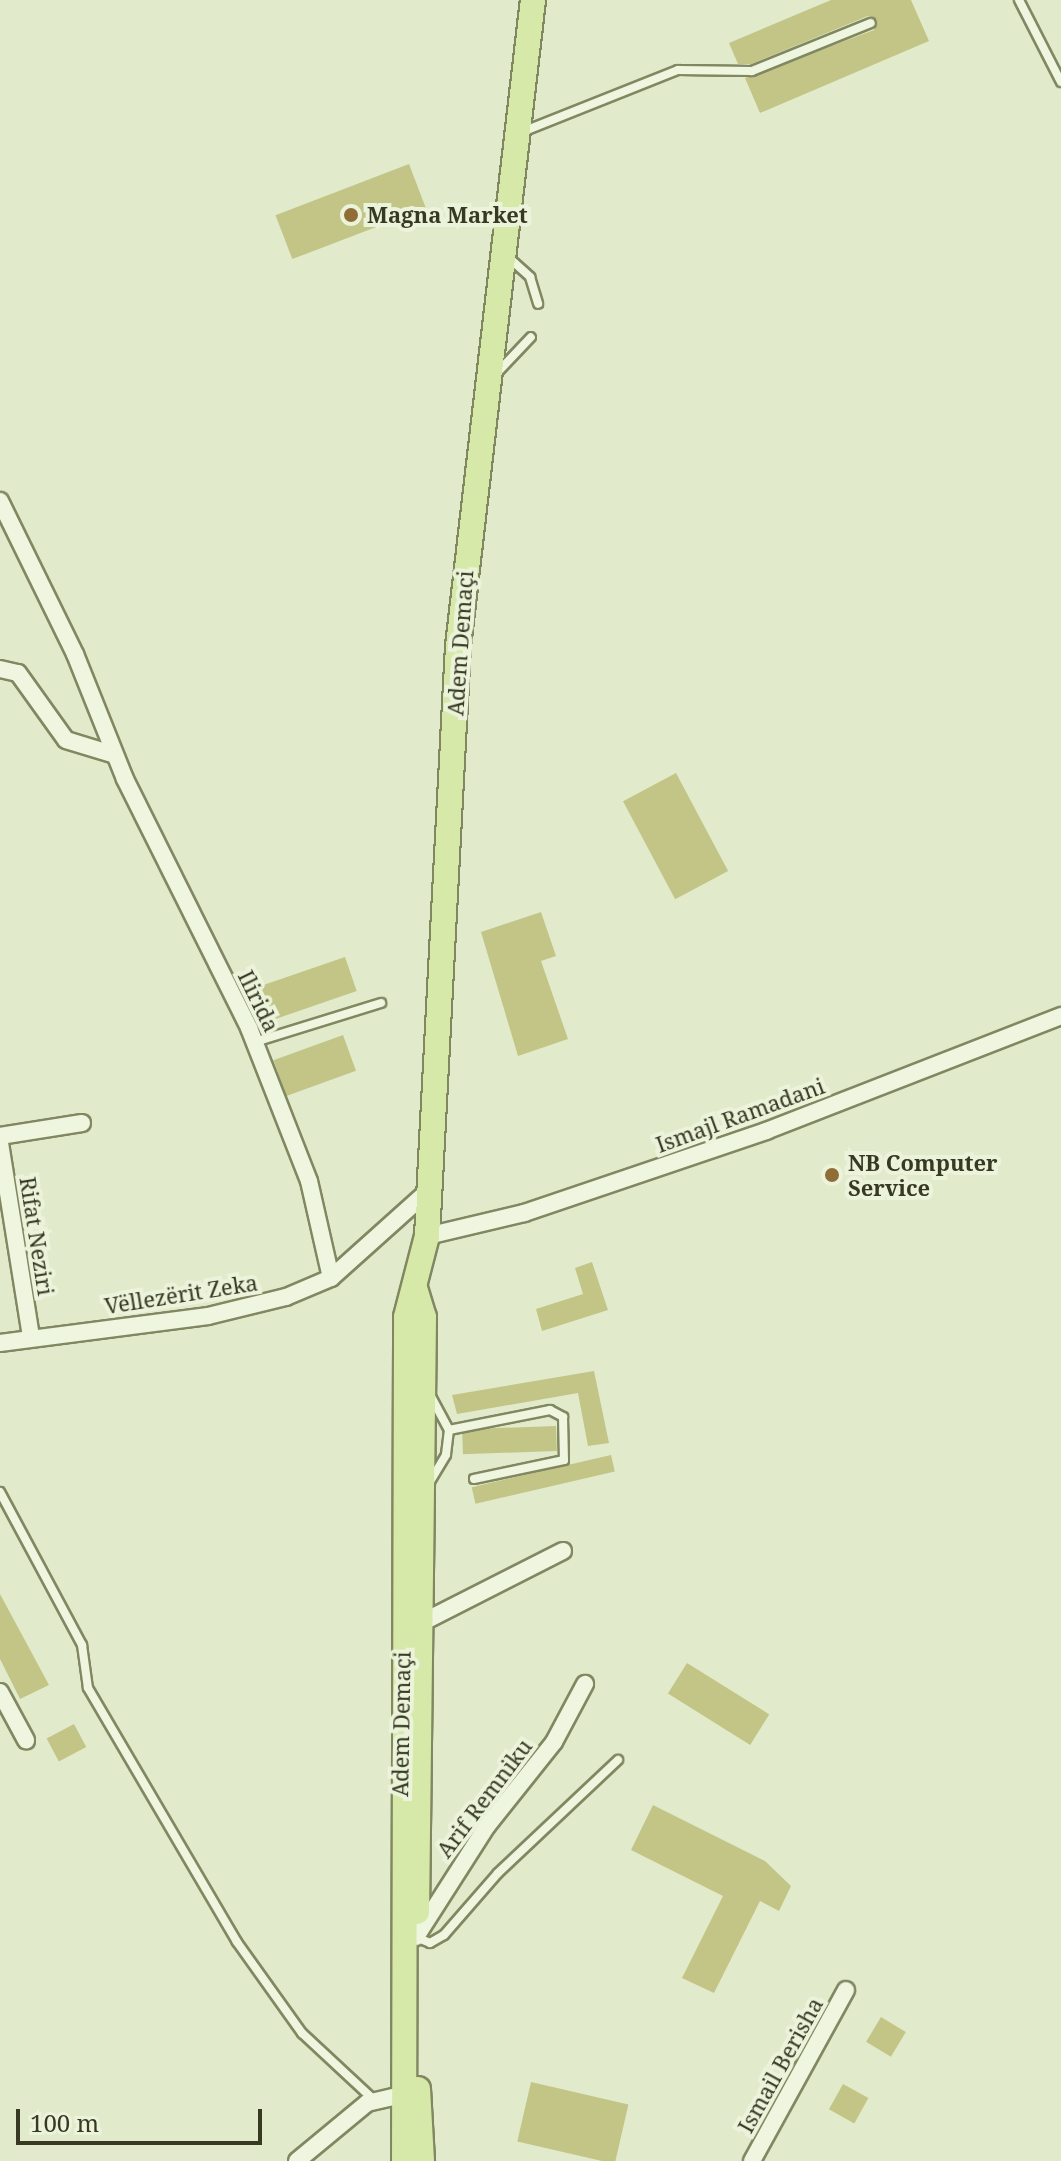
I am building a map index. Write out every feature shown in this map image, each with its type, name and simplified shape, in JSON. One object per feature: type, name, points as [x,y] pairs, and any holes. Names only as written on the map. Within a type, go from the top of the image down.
[{"type":"main road","name":"Adem Demaçi","points":[[404,2161],[406,1317],[427,1236],[458,646],[500,249],[533,0]]},
{"type":"main road","name":"Adem Demaçi","points":[[415,1288],[424,1317],[423,1622],[416,1937],[422,2161]]},
{"type":"street","name":"Ilirida","points":[[0,501],[115,755],[255,1042],[309,1181],[331,1278]]},
{"type":"street","points":[[0,669],[18,673],[66,740],[115,755]]},
{"type":"street","name":"Ismajl Ramadani","points":[[427,1236],[524,1213],[752,1136],[1061,1016]]},
{"type":"street","points":[[0,1136],[82,1123]]},
{"type":"street","name":"Rifat Neziri","points":[[0,1143],[31,1337]]},
{"type":"street","name":"Vëllezërit Zeka","points":[[0,1343],[238,1310],[331,1278],[428,1191]]},
{"type":"street","points":[[423,1622],[563,1551]]},
{"type":"street","name":"Arif Remniku","points":[[416,1937],[487,1826],[554,1742],[585,1684]]},
{"type":"street","points":[[0,1692],[26,1740]]},
{"type":"street","name":"Ismail Berisha","points":[[752,2161],[846,1990]]},
{"type":"street","points":[[297,2161],[374,2100],[402,2095]]},
{"type":"lane","points":[[1019,0],[1061,82]]},
{"type":"lane","points":[[514,135],[678,70],[752,71],[871,23]]},
{"type":"lane","points":[[500,249],[530,277],[538,304]]},
{"type":"lane","points":[[485,382],[516,360],[531,337]]},
{"type":"lane","points":[[255,1042],[381,1003]]},
{"type":"lane","points":[[424,1386],[449,1430],[446,1455],[424,1490]]},
{"type":"lane","points":[[449,1430],[550,1410],[563,1417],[564,1460],[474,1479]]},
{"type":"lane","points":[[0,1492],[82,1645],[88,1688],[237,1942],[302,2033],[374,2100]]},
{"type":"lane","points":[[416,1937],[430,1943],[444,1935],[498,1873],[618,1760]]},
{"type":"building","points":[[831,0],[911,0],[929,41],[760,113],[745,78],[874,30],[877,20],[868,16],[751,64],[738,64],[729,43]]},
{"type":"building","points":[[409,164],[426,208],[292,259],[275,215]]},
{"type":"building","points":[[676,773],[728,871],[675,899],[623,801]]},
{"type":"building","points":[[541,912],[556,956],[541,961],[568,1039],[518,1056],[481,932]]},
{"type":"building","points":[[345,957],[357,991],[260,1024],[249,990]]},
{"type":"building","points":[[343,1035],[356,1071],[286,1096],[273,1060]]},
{"type":"building","points":[[592,1262],[608,1310],[542,1331],[536,1309],[583,1294],[575,1268]]},
{"type":"building","points":[[594,1371],[609,1443],[588,1446],[578,1393],[457,1414],[452,1395]]},
{"type":"building","points":[[556,1426],[557,1451],[463,1454],[462,1429]]},
{"type":"building","points":[[611,1455],[615,1472],[475,1504],[472,1487]]},
{"type":"building","points":[[0,1594],[49,1685],[20,1699],[0,1659]]},
{"type":"building","points":[[687,1663],[769,1714],[750,1745],[668,1694]]},
{"type":"building","points":[[74,1724],[86,1747],[59,1762],[47,1739]]},
{"type":"building","points":[[653,1805],[765,1861],[791,1886],[779,1911],[760,1901],[714,1993],[682,1978],[723,1896],[631,1850]]},
{"type":"building","points":[[881,2017],[906,2032],[891,2057],[866,2042]]},
{"type":"building","points":[[531,2082],[628,2104],[615,2161],[602,2161],[517,2141]]},
{"type":"building","points":[[843,2084],[868,2098],[854,2123],[829,2109]]},
{"type":"place","name":"Magna Market","points":[[351,215]]},
{"type":"place","name":"NB Computer Service","points":[[832,1175]]}]
